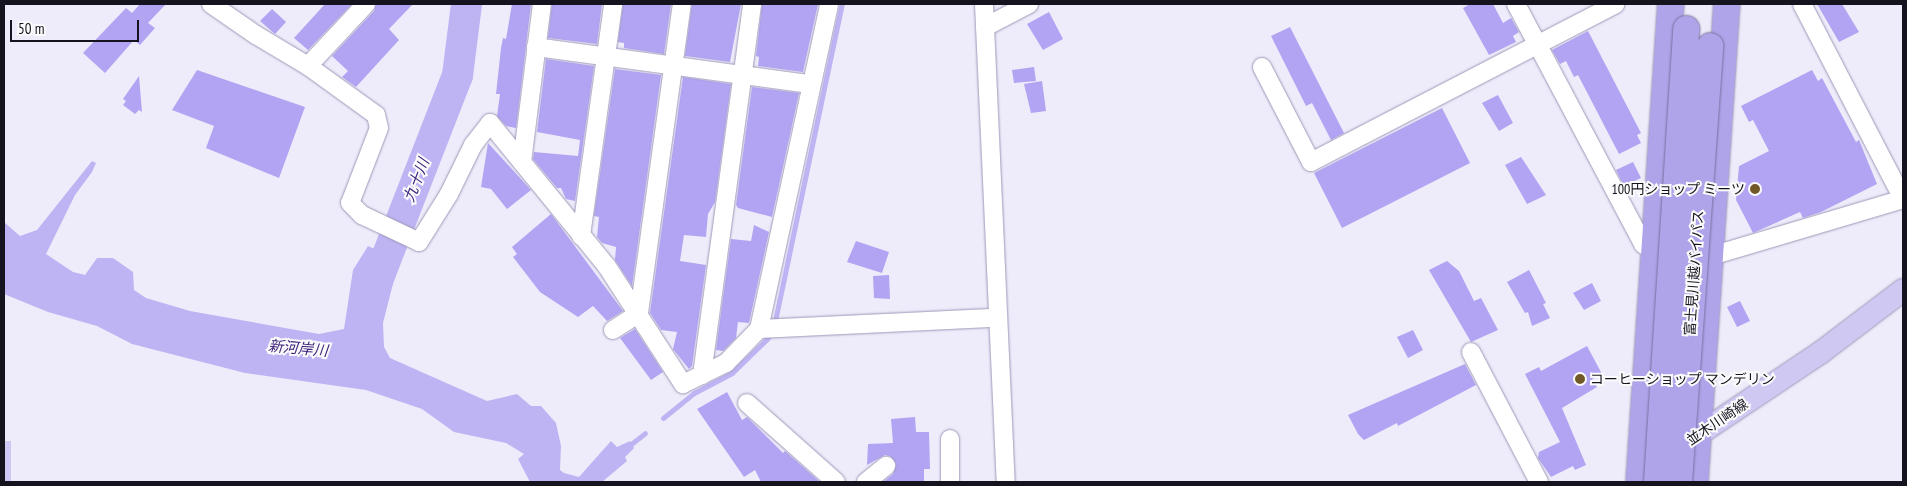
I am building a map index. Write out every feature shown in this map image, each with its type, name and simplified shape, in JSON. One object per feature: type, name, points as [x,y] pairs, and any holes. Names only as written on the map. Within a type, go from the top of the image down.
[{"type":"highway","points":[[1641,480],[1671,4]]},
{"type":"highway","name":"富士見川越バイパス","points":[[1679,482],[1712,4]]},
{"type":"highway","points":[[1695,482],[1727,4]]},
{"type":"highway","name":"富士見川越バイパス","points":[[1641,480],[1687,16]]},
{"type":"main road","name":"並木川崎線","points":[[1641,480],[1698,434],[1820,353],[1903,290]]},
{"type":"street","points":[[211,4],[256,36],[308,66],[376,115],[379,128],[350,203],[362,215],[419,242],[449,194],[473,145],[490,123],[581,236],[638,313],[683,384],[726,363],[759,329],[828,4]]},
{"type":"street","points":[[308,66],[366,4]]},
{"type":"street","points":[[522,162],[542,4]]},
{"type":"street","points":[[581,236],[613,4]]},
{"type":"street","points":[[614,330],[638,313],[682,4]]},
{"type":"street","points":[[702,375],[752,4]]},
{"type":"street","points":[[984,4],[996,318],[1006,482]]},
{"type":"street","points":[[985,26],[1029,4]]},
{"type":"street","points":[[1516,4],[1643,244],[1655,253]]},
{"type":"street","points":[[1262,68],[1310,162],[1616,4]]},
{"type":"street","points":[[1711,256],[1903,199],[1802,4]]},
{"type":"street","points":[[536,47],[811,84]]},
{"type":"street","points":[[759,329],[996,318]]},
{"type":"street","points":[[1471,352],[1539,482]]},
{"type":"street","points":[[747,403],[836,482]]},
{"type":"street","points":[[950,439],[950,482]]},
{"type":"street","points":[[866,482],[886,466]]},
{"type":"shaded area","points":[[4,441],[11,441],[11,482],[4,482]]},
{"type":"water","name":"新河岸川","points":[[92,161],[96,163],[92,172],[75,195],[46,254],[73,272],[85,275],[97,258],[113,258],[133,272],[134,290],[146,298],[190,311],[319,334],[344,329],[353,270],[368,246],[399,260],[383,323],[384,347],[390,358],[487,401],[517,394],[531,406],[541,406],[556,423],[561,446],[560,470],[564,473],[579,477],[611,441],[617,447],[630,441],[634,448],[625,457],[627,461],[602,482],[530,482],[518,459],[524,454],[506,443],[454,432],[422,409],[366,390],[245,373],[132,344],[97,326],[48,312],[4,294],[4,222],[20,236],[37,230]]},
{"type":"building","points":[[140,4],[166,4],[148,23],[155,28],[140,45],[134,40],[105,73],[83,53],[126,8],[132,13]]},
{"type":"building","points":[[325,4],[352,4],[308,50],[294,38]]},
{"type":"building","points":[[376,4],[413,4],[389,29],[399,40],[356,87],[342,77],[348,71],[332,56],[374,11]]},
{"type":"building","points":[[512,4],[531,4],[516,128],[506,126],[497,116],[500,94],[496,94],[501,48],[503,38],[506,39]]},
{"type":"building","points":[[552,4],[602,4],[597,44],[548,38]]},
{"type":"building","points":[[623,4],[671,4],[664,54],[624,48],[624,43],[618,42]]},
{"type":"building","points":[[692,4],[741,4],[730,62],[685,56]]},
{"type":"building","points":[[762,4],[818,4],[803,72],[758,66],[759,57],[756,56]]},
{"type":"building","points":[[1470,4],[1493,4],[1503,23],[1511,18],[1519,32],[1513,36],[1516,42],[1489,55],[1463,8]]},
{"type":"building","points":[[1817,4],[1842,4],[1859,32],[1839,42]]},
{"type":"building","points":[[272,9],[286,22],[275,34],[260,21]]},
{"type":"building","points":[[1049,12],[1063,39],[1043,50],[1027,24]]},
{"type":"building","points":[[1290,27],[1344,133],[1331,140],[1312,103],[1306,106],[1271,36]]},
{"type":"building","points":[[1588,31],[1641,133],[1637,135],[1641,143],[1619,154],[1578,75],[1574,77],[1566,61],[1560,64],[1552,50]]},
{"type":"building","points":[[546,59],[594,66],[575,201],[566,199],[561,188],[557,188],[533,159],[534,152],[578,156],[580,140],[537,132]]},
{"type":"building","points":[[1034,67],[1036,81],[1014,83],[1012,70]]},
{"type":"building","points":[[615,69],[661,75],[632,286],[615,260],[616,247],[602,243],[597,237],[599,217],[594,216]]},
{"type":"building","points":[[197,70],[305,107],[279,178],[206,148],[214,126],[172,110]]},
{"type":"building","points":[[1812,70],[1818,81],[1822,78],[1856,142],[1859,140],[1877,184],[1821,212],[1803,218],[1800,212],[1753,233],[1736,200],[1739,166],[1769,151],[1753,120],[1749,122],[1741,106]]},
{"type":"building","points":[[139,76],[142,112],[139,110],[135,114],[123,105],[126,101],[123,99]]},
{"type":"building","points":[[683,77],[731,84],[715,202],[708,214],[706,237],[684,235],[680,261],[706,265],[692,366],[689,369],[673,349],[677,332],[661,330],[650,313]]},
{"type":"building","points":[[1042,81],[1046,111],[1031,113],[1024,84]]},
{"type":"building","points":[[752,87],[799,93],[772,217],[738,208],[736,205]]},
{"type":"building","points":[[1498,95],[1513,123],[1499,131],[1482,103]]},
{"type":"building","points":[[1442,108],[1470,163],[1342,228],[1314,173]]},
{"type":"building","points":[[488,143],[531,190],[507,209],[491,189],[481,187]]},
{"type":"building","points":[[1521,157],[1546,195],[1527,204],[1505,165]]},
{"type":"building","points":[[1633,162],[1641,178],[1624,186],[1616,170]]},
{"type":"building","points":[[551,214],[623,311],[607,321],[593,306],[578,317],[540,292],[513,257],[517,254],[512,247]]},
{"type":"building","points":[[754,225],[769,232],[749,323],[738,322],[736,338],[723,351],[716,350],[731,239],[751,241]]},
{"type":"building","points":[[856,241],[889,252],[882,273],[847,262]]},
{"type":"building","points":[[1447,261],[1459,271],[1474,301],[1481,298],[1498,330],[1471,342],[1429,270]]},
{"type":"building","points":[[1529,270],[1546,303],[1543,304],[1550,318],[1532,326],[1528,312],[1525,313],[1507,282]]},
{"type":"building","points":[[889,275],[890,299],[874,298],[873,276]]},
{"type":"building","points":[[1592,283],[1601,301],[1584,310],[1573,293]]},
{"type":"building","points":[[1740,301],[1750,321],[1737,327],[1727,307]]},
{"type":"building","points":[[635,329],[663,372],[651,380],[620,338]]},
{"type":"building","points":[[1413,330],[1423,350],[1408,358],[1397,337]]},
{"type":"building","points":[[1587,346],[1602,374],[1592,379],[1597,387],[1562,408],[1586,465],[1575,470],[1573,466],[1551,477],[1538,458],[1539,452],[1560,442],[1525,374],[1539,367],[1541,371]]},
{"type":"building","points":[[1465,364],[1476,385],[1398,426],[1397,423],[1364,440],[1358,434],[1348,415]]},
{"type":"building","points":[[727,392],[742,420],[747,417],[783,453],[785,451],[820,482],[761,482],[755,470],[744,477],[697,409]]},
{"type":"building","points":[[915,417],[916,432],[929,432],[930,469],[924,469],[924,482],[883,482],[893,474],[896,464],[890,456],[885,455],[867,465],[868,444],[893,443],[891,419]]},
{"type":"waterway","name":"九十川","points":[[372,293],[457,75],[466,4]]},
{"type":"waterway","points":[[775,321],[842,4]]},
{"type":"waterway","points":[[663,418],[694,393],[732,373],[768,338]]},
{"type":"waterway","points":[[626,448],[645,433]]},
{"type":"place","name":"100円ショップ ミーツ","points":[[1755,189]]},
{"type":"place","name":"コーヒーショップ マンデリン","points":[[1580,379]]}]
